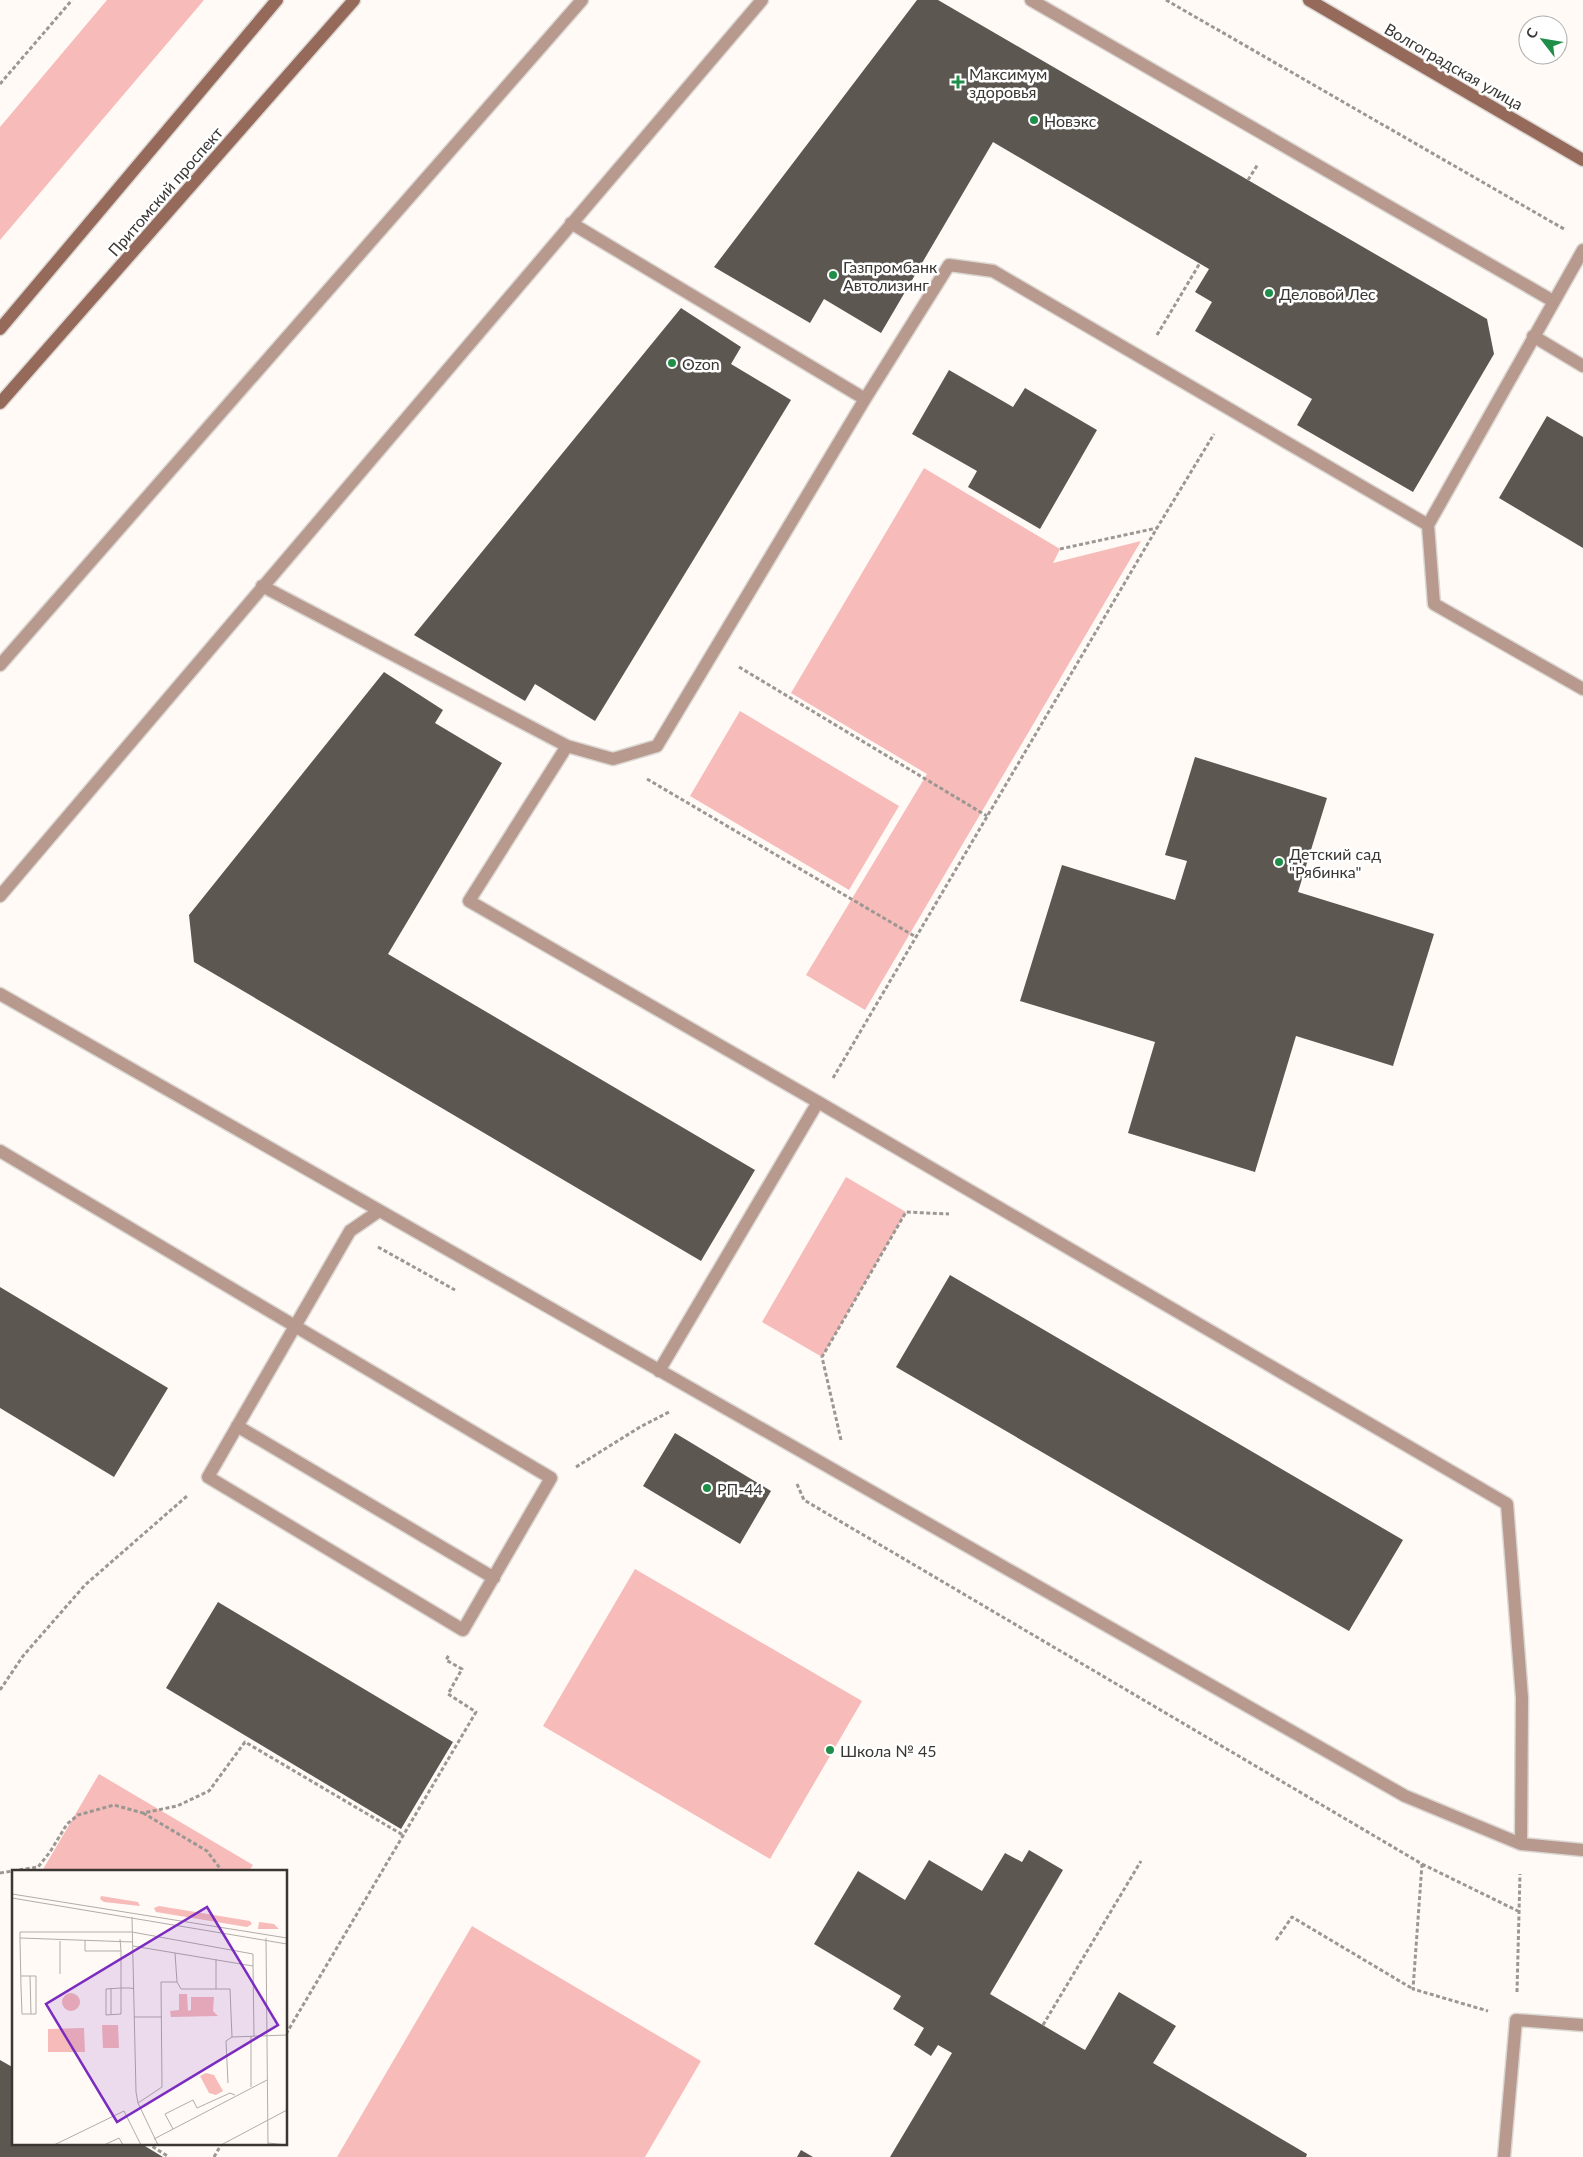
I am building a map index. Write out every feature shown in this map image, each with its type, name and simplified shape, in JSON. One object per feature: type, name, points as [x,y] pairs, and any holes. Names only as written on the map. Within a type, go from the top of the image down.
[{"type":"main road","points":[[0,328],[276,0]]},
{"type":"main road","name":"Притомский проспект","points":[[0,403],[354,0]]},
{"type":"main road","name":"Волгоградская улица","points":[[1309,0],[1583,160]]},
{"type":"lane","points":[[0,665],[582,0]]},
{"type":"lane","points":[[0,896],[762,0]]},
{"type":"lane","points":[[1030,0],[1553,301]]},
{"type":"lane","points":[[571,223],[865,399]]},
{"type":"lane","points":[[1583,250],[1428,525],[1434,604],[1583,688]]},
{"type":"lane","points":[[262,586],[567,746],[613,759],[657,746],[865,399],[949,265],[993,271],[1428,525]]},
{"type":"lane","points":[[1533,336],[1583,366]]},
{"type":"lane","points":[[567,746],[469,901],[818,1102],[1507,1504],[1522,1698],[1521,1844]]},
{"type":"lane","points":[[0,994],[1405,1796],[1521,1844],[1583,1850]]},
{"type":"lane","points":[[659,1370],[818,1102]]},
{"type":"lane","points":[[0,1151],[294,1326],[551,1478],[463,1630],[208,1478],[294,1326],[350,1231],[379,1211]]},
{"type":"lane","points":[[237,1426],[494,1578]]},
{"type":"lane","points":[[1504,2157],[1516,2020],[1583,2025]]},
{"type":"path","points":[[0,84],[72,0]]},
{"type":"path","points":[[1166,0],[1566,230]]},
{"type":"path","points":[[1143,359],[1200,263]]},
{"type":"path","points":[[818,1102],[1157,528],[1229,410]]},
{"type":"path","points":[[1060,549],[1157,528]]},
{"type":"path","points":[[713,652],[987,816]]},
{"type":"path","points":[[613,759],[916,937]]},
{"type":"path","points":[[851,1480],[822,1357],[906,1212],[955,1214]]},
{"type":"path","points":[[350,1231],[461,1293]]},
{"type":"path","points":[[551,1478],[584,1463],[640,1427],[679,1407]]},
{"type":"path","points":[[0,1690],[23,1656],[84,1585],[208,1478]]},
{"type":"path","points":[[797,1482],[804,1500],[1422,1864],[1520,1912]]},
{"type":"path","points":[[288,2031],[476,1712],[448,1694],[462,1669],[446,1660],[463,1630]]},
{"type":"path","points":[[143,1813],[177,1806],[209,1792],[244,1742],[403,1835]]},
{"type":"path","points":[[38,1869],[67,1824],[78,1815],[114,1805],[143,1813],[207,1851],[221,1870]]},
{"type":"path","points":[[1276,1940],[1292,1917],[1413,1989],[1516,2020],[1521,1844]]},
{"type":"path","points":[[1043,2025],[1141,1861]]},
{"type":"path","points":[[1413,1989],[1422,1864]]},
{"type":"path","points":[[149,2144],[169,2157]]},
{"type":"path","points":[[214,2157],[221,2144]]},
{"type":"shaded area","points":[[107,0],[204,0],[0,240],[0,127]]},
{"type":"shaded area","points":[[924,468],[1060,549],[1053,563],[1141,541],[865,1010],[806,975],[927,774],[791,693]]},
{"type":"shaded area","points":[[740,711],[899,806],[849,890],[690,796]]},
{"type":"shaded area","points":[[846,1177],[906,1212],[822,1357],[762,1322]]},
{"type":"shaded area","points":[[635,1569],[862,1701],[770,1859],[543,1726]]},
{"type":"shaded area","points":[[99,1774],[253,1865],[250,1870],[43,1870]]},
{"type":"shaded area","points":[[472,1926],[701,2061],[645,2157],[337,2157]]},
{"type":"building","points":[[917,0],[938,0],[1487,319],[1494,354],[1413,492],[1297,425],[1312,399],[1195,331],[1212,302],[1195,292],[1209,269],[993,142],[881,333],[824,299],[810,323],[714,267]]},
{"type":"building","points":[[681,308],[741,347],[731,364],[791,400],[595,721],[535,684],[525,701],[414,635]]},
{"type":"building","points":[[949,370],[1013,407],[1025,388],[1097,430],[1040,529],[968,487],[977,471],[912,434]]},
{"type":"building","points":[[1547,416],[1583,437],[1583,548],[1499,498]]},
{"type":"building","points":[[384,672],[443,710],[435,723],[502,763],[388,954],[755,1170],[701,1261],[194,962],[189,915]]},
{"type":"building","points":[[1195,757],[1327,798],[1298,892],[1434,934],[1393,1066],[1296,1036],[1255,1172],[1128,1133],[1155,1042],[1020,1001],[1062,865],[1175,900],[1187,861],[1165,855]]},
{"type":"building","points":[[950,1275],[1403,1540],[1349,1631],[896,1367]]},
{"type":"building","points":[[0,1287],[168,1388],[114,1477],[0,1408]]},
{"type":"building","name":"РП-44","points":[[675,1433],[771,1491],[740,1544],[643,1486]]},
{"type":"building","points":[[218,1602],[453,1742],[401,1829],[166,1688]]},
{"type":"building","points":[[1029,1850],[1063,1870],[990,1994],[1085,2050],[1119,1992],[1176,2026],[1153,2063],[1307,2154],[1306,2157],[890,2157],[952,2053],[938,2045],[931,2056],[914,2045],[924,2028],[893,2009],[901,1996],[814,1944],[858,1871],[905,1900],[929,1860],[982,1891],[1005,1853],[1022,1862]]},
{"type":"building","points":[[0,2060],[12,2067],[12,2144],[142,2144],[163,2157],[0,2157]]},
{"type":"building","points":[[801,2150],[813,2157],[797,2157]]},
{"type":"place","name":"Максимум здоровья","points":[[958,82]]},
{"type":"place","name":"Новэкс","points":[[1034,120]]},
{"type":"place","name":"Газпромбанк Автолизинг","points":[[833,275]]},
{"type":"place","name":"Деловой Лес","points":[[1269,293]]},
{"type":"place","name":"Ozon","points":[[672,363]]},
{"type":"place","name":"Детский сад \"Рябинка\"","points":[[1279,862]]},
{"type":"place","name":"РП-44","points":[[707,1488]]},
{"type":"place","name":"Школа № 45","points":[[830,1750]]}]
